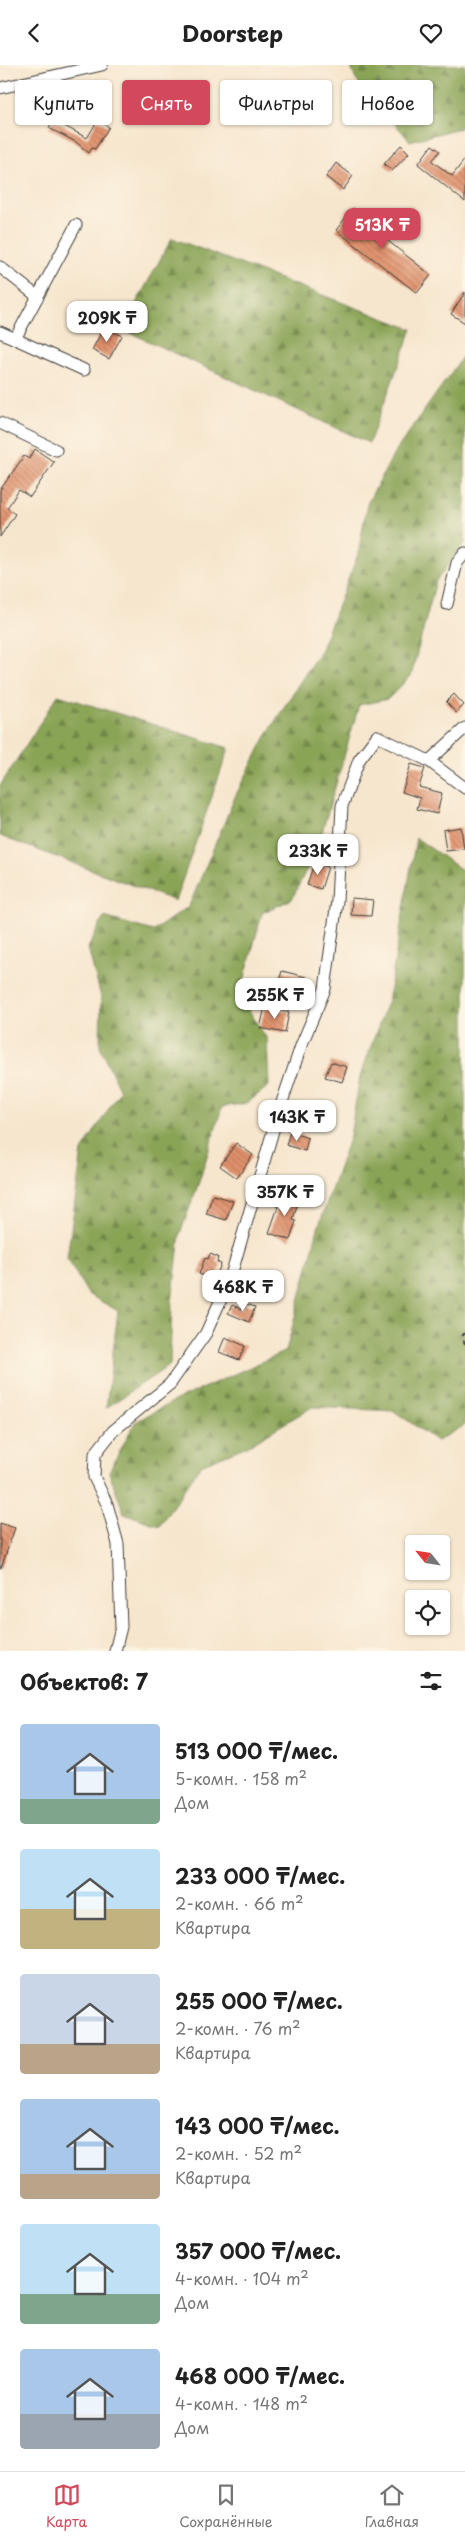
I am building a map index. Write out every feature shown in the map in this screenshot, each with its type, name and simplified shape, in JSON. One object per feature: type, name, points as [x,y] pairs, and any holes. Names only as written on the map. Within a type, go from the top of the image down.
[{"type":"street","points":[[0,88],[102,65]]},
{"type":"street","points":[[15,339],[76,225]]},
{"type":"street","points":[[0,267],[38,297]]},
{"type":"street","points":[[0,332],[84,370]]},
{"type":"street","points":[[0,423],[56,450]]},
{"type":"street","points":[[447,604],[458,563],[465,553]]},
{"type":"street","points":[[429,761],[465,728]]},
{"type":"street","points":[[115,1651],[121,1627],[118,1544],[107,1504],[94,1477],[95,1454],[113,1431],[170,1384],[206,1333],[230,1279],[277,1117],[301,1046],[325,989],[337,901],[342,806],[359,760],[378,736],[429,761],[465,788]]},
{"type":"path","points":[[465,1333],[463,1335],[465,1346]]},
{"type":"green space","points":[[350,65],[465,65],[465,123],[460,128],[410,141],[396,125],[433,125],[433,80],[356,80]]},
{"type":"green space","points":[[172,238],[412,329],[369,443],[122,329]]},
{"type":"green space","points":[[465,353],[465,543],[436,581],[411,676],[388,699],[359,705],[318,846],[292,899],[262,913],[240,996],[267,1039],[269,1086],[247,1103],[222,1107],[199,1182],[180,1234],[172,1303],[170,1365],[106,1408],[118,1311],[88,1294],[67,1258],[82,1151],[120,1091],[100,1046],[101,997],[88,948],[104,917],[153,931],[189,906],[235,797],[267,734],[321,649],[358,554],[367,504],[395,452]]},
{"type":"green space","points":[[58,695],[229,748],[175,901],[0,836],[0,786]]},
{"type":"green space","points":[[416,838],[465,872],[465,1425],[437,1441],[394,1411],[312,1407],[247,1446],[201,1465],[159,1526],[124,1513],[109,1472],[135,1422],[176,1400],[286,1351],[318,1228],[350,1136],[360,1076],[388,1000]]},
{"type":"building","points":[[50,125],[62,125],[87,138],[95,125],[106,125],[109,127],[95,149],[92,148],[89,153],[76,142],[49,128]]},
{"type":"building","points":[[401,145],[409,153],[392,171],[384,164]]},
{"type":"building","points":[[432,145],[440,151],[432,161],[452,176],[465,159],[465,202],[418,164]]},
{"type":"building","points":[[336,163],[353,176],[343,190],[326,177]]},
{"type":"building","points":[[353,208],[390,238],[388,241],[431,275],[417,293],[336,230]]},
{"type":"building","points":[[465,292],[465,323],[451,314]]},
{"type":"building","points":[[104,327],[122,336],[109,359],[92,350]]},
{"type":"building","points":[[35,449],[54,462],[30,497],[19,490],[7,508],[15,514],[0,537],[0,490],[24,456],[29,459]]},
{"type":"building","points":[[454,694],[464,705],[456,713],[446,702]]},
{"type":"building","points":[[411,764],[425,768],[419,787],[442,793],[437,814],[417,809],[420,798],[402,792]]},
{"type":"building","points":[[461,827],[464,849],[446,851],[443,830]]},
{"type":"building","points":[[314,863],[328,867],[321,889],[307,885]]},
{"type":"building","points":[[352,898],[373,900],[371,916],[351,915]]},
{"type":"building","points":[[282,971],[306,977],[300,997],[276,991]]},
{"type":"building","points":[[265,1007],[289,1012],[285,1033],[260,1028]]},
{"type":"building","points":[[331,1062],[347,1067],[342,1082],[325,1077]]},
{"type":"building","points":[[290,1132],[308,1138],[305,1151],[286,1145]]},
{"type":"building","points":[[236,1143],[253,1155],[237,1178],[220,1166]]},
{"type":"building","points":[[280,1193],[299,1198],[293,1220],[296,1221],[290,1240],[269,1233],[278,1207],[276,1206]]},
{"type":"building","points":[[213,1195],[233,1201],[226,1220],[206,1214]]},
{"type":"building","points":[[210,1254],[218,1257],[217,1262],[221,1264],[215,1280],[199,1274],[205,1258],[208,1259]]},
{"type":"building","points":[[244,1303],[255,1307],[249,1322],[228,1313],[232,1305],[242,1309]]},
{"type":"building","points":[[225,1337],[245,1346],[239,1360],[219,1352]]},
{"type":"building","points":[[0,1523],[15,1528],[1,1568],[0,1568]]}]
